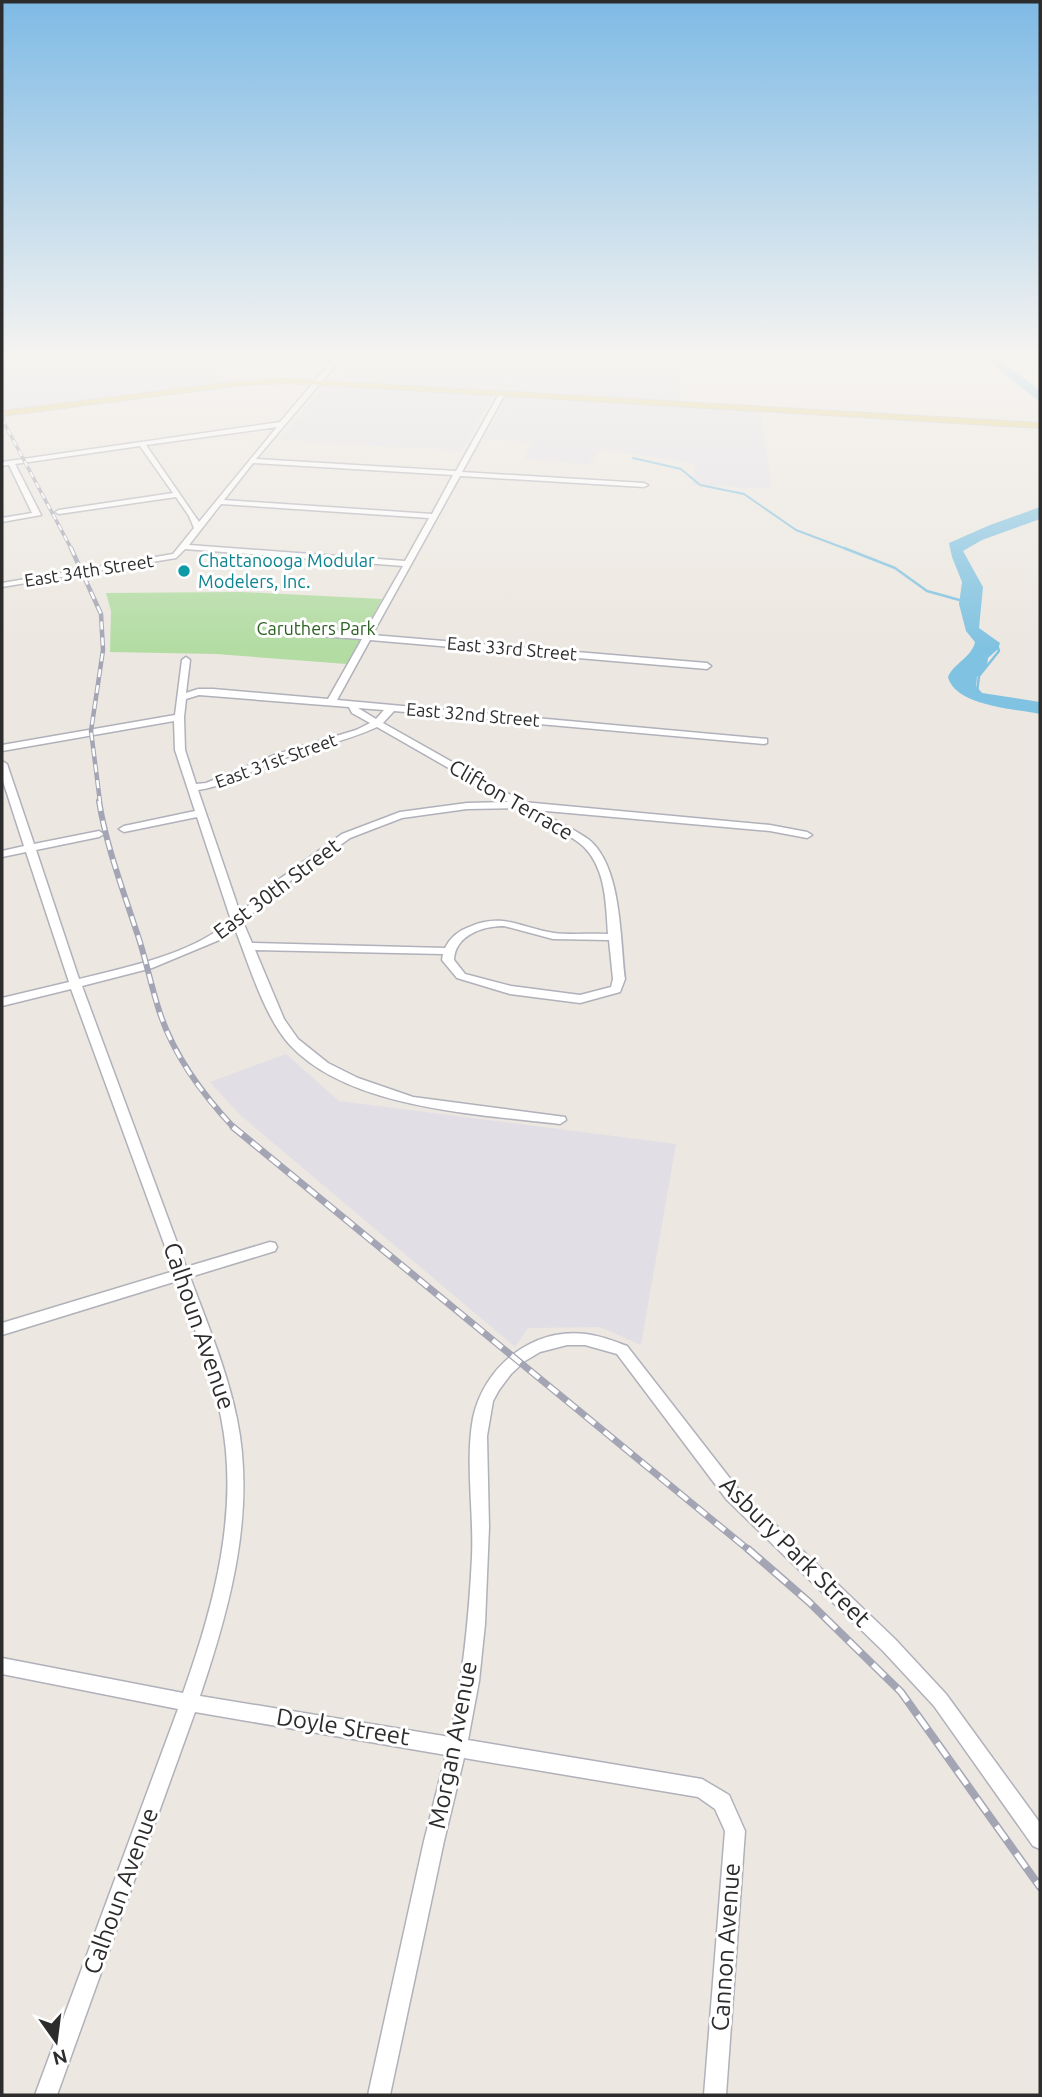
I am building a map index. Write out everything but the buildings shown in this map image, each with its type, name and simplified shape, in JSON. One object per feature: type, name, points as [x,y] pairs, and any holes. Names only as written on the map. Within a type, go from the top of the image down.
[{"type":"street","points":[[2,464],[88,452]]},
{"type":"street","points":[[147,452],[193,516],[198,529]]},
{"type":"street","points":[[184,547],[259,452]]},
{"type":"street","points":[[331,702],[470,452]]},
{"type":"street","points":[[251,461],[644,485]]},
{"type":"street","points":[[2,520],[37,515],[11,463]]},
{"type":"street","points":[[59,512],[177,495]]},
{"type":"street","points":[[219,502],[434,516]]},
{"type":"street","points":[[184,547],[407,564]]},
{"type":"street","name":"East 34th Street","points":[[2,585],[176,556],[184,547]]},
{"type":"street","name":"East 33rd Street","points":[[318,633],[707,666]]},
{"type":"street","points":[[186,660],[179,717],[180,750],[237,921],[278,1020],[294,1042],[324,1066],[354,1081],[412,1101],[560,1120]]},
{"type":"street","name":"East 32nd Street","points":[[183,697],[198,692],[213,692],[764,741]]},
{"type":"street","name":"Clifton Terrace","points":[[352,704],[355,711],[567,830],[598,854],[606,869],[619,979],[616,989],[580,999],[510,990],[461,976],[448,960],[448,951]]},
{"type":"street","name":"East 31st Street","points":[[192,788],[208,786],[280,756],[359,732],[378,723],[391,708]]},
{"type":"street","points":[[2,748],[179,717]]},
{"type":"street","name":"Calhoun Avenue","points":[[2,764],[75,984],[219,1375],[234,1432],[236,1492],[228,1555],[190,1703],[47,2095]]},
{"type":"street","name":"East 30th Street","points":[[2,1002],[160,961],[220,936],[317,856],[346,836],[400,815],[519,805],[771,828],[807,835]]},
{"type":"street","name":"East 31st Street","points":[[124,828],[201,813]]},
{"type":"street","points":[[2,854],[99,834]]},
{"type":"street","points":[[247,946],[448,951],[460,936],[492,923],[504,923],[553,936],[614,936]]},
{"type":"street","points":[[2,1329],[270,1247]]},
{"type":"street","name":"Asbury Park Street","points":[[518,1359],[556,1339],[578,1337],[602,1341],[622,1350],[733,1495],[890,1645],[940,1700],[1040,1839]]},
{"type":"street","name":"Morgan Avenue","points":[[379,2095],[470,1682],[481,1527],[480,1441],[487,1398],[506,1369],[518,1359]]},
{"type":"street","name":"Doyle Street","points":[[2,1666],[190,1703],[702,1788],[722,1802]]},
{"type":"street","name":"Cannon Avenue","points":[[715,2095],[735,1831],[722,1802]]},
{"type":"shaded area","points":[[527,452],[599,452],[589,464],[524,459]]},
{"type":"shaded area","points":[[619,452],[766,452],[772,489],[692,485],[696,464]]},
{"type":"shaded area","points":[[286,1054],[339,1101],[676,1144],[641,1345],[600,1327],[528,1328],[515,1347],[240,1115],[210,1082]]},
{"type":"green space","name":"Caruthers Park","points":[[242,592],[382,599],[347,664],[216,654],[110,652],[111,611],[106,593]]},
{"type":"water","points":[[1040,507],[1040,519],[982,540],[963,551],[983,587],[979,628],[1000,643],[998,649],[988,658],[987,666],[977,677],[976,686],[982,693],[1040,702],[1040,714],[974,700],[953,687],[948,677],[970,652],[975,642],[966,631],[959,604],[962,582],[949,543]]},
{"type":"waterway","points":[[633,458],[681,469],[700,485],[744,494],[796,530],[849,550]]},
{"type":"waterway","points":[[844,548],[895,568],[927,591],[963,601]]},
{"type":"waterway","points":[[977,692],[979,676],[999,651],[997,645]]},
{"type":"railway","points":[[20,452],[71,549]]},
{"type":"railway","points":[[71,549],[101,614],[103,650],[91,731],[100,802]]},
{"type":"railway","points":[[99,801],[110,850],[155,998],[171,1041],[189,1072],[234,1128]]},
{"type":"railway","points":[[234,1128],[750,1551]]},
{"type":"railway","points":[[748,1549],[809,1602],[901,1692],[1040,1887]]},
{"type":"place","name":"Chattanooga Modular Modelers, Inc.","points":[[184,571]]}]
